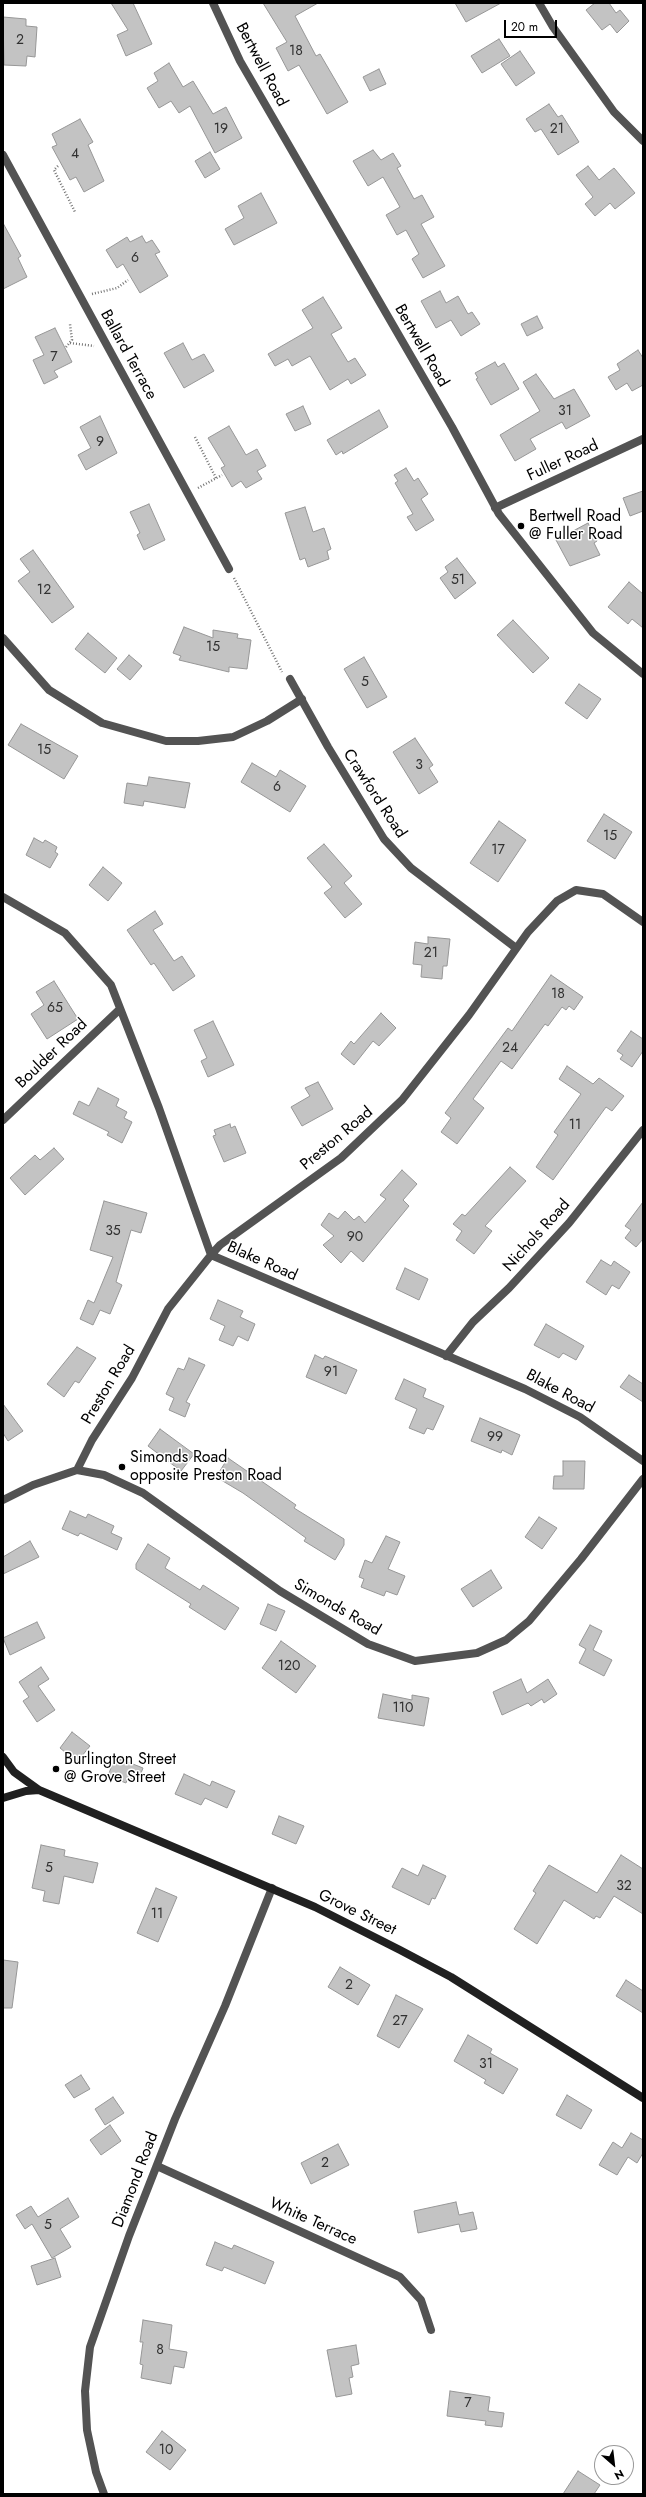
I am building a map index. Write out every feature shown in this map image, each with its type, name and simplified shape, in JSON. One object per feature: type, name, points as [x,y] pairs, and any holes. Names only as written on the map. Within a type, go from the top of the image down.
[{"type":"main road","name":"Grove Street","points":[[3,1757],[14,1772],[39,1790],[322,1910],[451,1977],[643,2098]]},
{"type":"main road","points":[[3,1798],[26,1791],[39,1790]]},
{"type":"street","name":"Bertwell Road","points":[[213,3],[240,61],[452,427],[495,508],[520,543],[593,633],[643,674]]},
{"type":"street","points":[[540,3],[553,28],[614,112],[643,141]]},
{"type":"street","points":[[636,134],[643,128]]},
{"type":"street","name":"Ballard Terrace","points":[[3,155],[229,569]]},
{"type":"street","name":"Fuller Road","points":[[495,508],[643,439]]},
{"type":"street","points":[[3,638],[49,690],[102,723],[166,741],[198,741],[233,737],[267,721],[302,700]]},
{"type":"street","name":"Crawford Road","points":[[290,678],[328,748],[384,840],[411,868],[516,948]]},
{"type":"street","name":"Preston Road","points":[[77,1470],[92,1440],[132,1378],[168,1309],[211,1255],[220,1245],[342,1158],[402,1100],[469,1015],[528,932],[557,901],[576,890],[603,894],[643,922]]},
{"type":"street","name":"Blake Road","points":[[3,897],[65,933],[111,986],[159,1108],[211,1255],[525,1389],[580,1417],[643,1461]]},
{"type":"street","name":"Boulder Road","points":[[3,1120],[120,1009]]},
{"type":"street","name":"Nichols Road","points":[[446,1356],[473,1322],[509,1288],[569,1223],[643,1130]]},
{"type":"street","name":"Simonds Road","points":[[3,1500],[33,1485],[77,1470],[104,1475],[143,1493],[280,1591],[368,1644],[415,1661],[477,1653],[506,1640],[529,1621],[581,1559],[643,1478]]},
{"type":"street","name":"Diamond Road","points":[[104,2494],[96,2472],[87,2430],[85,2391],[90,2347],[156,2166],[272,1888]]},
{"type":"street","name":"White Terrace","points":[[156,2166],[400,2277],[421,2300],[431,2330]]},
{"type":"path","points":[[58,166],[54,170],[75,212]]},
{"type":"path","points":[[81,298],[117,288],[128,280]]},
{"type":"path","points":[[66,347],[70,342],[70,324]]},
{"type":"path","points":[[70,342],[93,346],[104,341]]},
{"type":"path","points":[[195,437],[216,478]]},
{"type":"path","points":[[188,493],[222,474]]},
{"type":"path","points":[[229,569],[279,669],[290,678]]},
{"type":"building","points":[[111,3],[133,3],[152,44],[126,56],[117,35],[128,30]]},
{"type":"building","points":[[263,3],[318,3],[295,16],[316,56],[320,54],[348,102],[327,114],[299,65],[288,71],[276,48],[287,42]]},
{"type":"building","points":[[455,3],[501,3],[466,22]]},
{"type":"building","points":[[595,3],[609,3],[616,13],[620,10],[629,21],[617,33],[610,24],[602,30],[586,10]]},
{"type":"building","points":[[3,17],[26,19],[26,26],[37,27],[35,57],[27,56],[26,66],[4,65]]},
{"type":"building","points":[[499,39],[510,56],[482,73],[471,56]]},
{"type":"building","points":[[520,51],[535,73],[516,86],[501,64]]},
{"type":"building","points":[[169,63],[183,87],[193,81],[213,114],[226,107],[242,138],[215,153],[190,106],[179,113],[171,101],[159,108],[147,88],[158,81],[154,73]]},
{"type":"building","points":[[379,69],[386,84],[370,91],[363,77]]},
{"type":"building","points":[[549,104],[558,117],[562,115],[579,142],[558,155],[541,129],[535,132],[526,119]]},
{"type":"building","points":[[80,119],[93,142],[88,145],[104,181],[84,192],[76,177],[70,180],[52,147],[57,145],[52,134]]},
{"type":"building","points":[[373,150],[381,160],[393,153],[401,166],[397,168],[414,199],[422,195],[434,217],[421,224],[445,266],[423,278],[412,259],[419,254],[406,230],[397,235],[386,215],[400,207],[383,177],[368,186],[353,161]]},
{"type":"building","points":[[210,152],[220,169],[205,178],[195,161]]},
{"type":"building","points":[[588,166],[599,180],[614,168],[635,193],[615,209],[610,203],[595,216],[585,204],[593,197],[576,175]]},
{"type":"building","points":[[261,193],[277,223],[234,245],[225,229],[244,218],[238,206]]},
{"type":"building","points":[[3,223],[21,256],[18,258],[27,277],[3,289]]},
{"type":"building","points":[[142,236],[146,243],[152,240],[160,252],[155,254],[168,276],[140,293],[123,264],[117,268],[106,250],[127,237],[130,242]]},
{"type":"building","points":[[440,291],[446,303],[458,296],[468,314],[472,312],[480,324],[461,336],[451,320],[436,328],[421,301]]},
{"type":"building","points":[[323,297],[342,328],[331,334],[348,362],[355,358],[366,375],[351,384],[348,379],[330,390],[310,356],[292,366],[288,359],[275,366],[268,354],[313,328],[302,310]]},
{"type":"building","points":[[537,316],[543,328],[527,336],[521,324]]},
{"type":"building","points":[[55,328],[72,362],[54,371],[58,377],[44,384],[33,360],[44,355],[35,337]]},
{"type":"building","points":[[183,343],[192,360],[204,354],[214,371],[184,388],[164,353]]},
{"type":"building","points":[[638,350],[643,358],[643,385],[632,391],[627,383],[616,390],[608,377],[620,370],[617,364]]},
{"type":"building","points":[[495,362],[498,367],[504,363],[519,389],[491,405],[476,379],[478,378],[475,373]]},
{"type":"building","points":[[536,374],[554,399],[574,389],[590,416],[566,429],[562,422],[530,439],[536,449],[515,461],[500,435],[540,411],[523,382]]},
{"type":"building","points":[[303,406],[311,424],[295,431],[286,414]]},
{"type":"building","points":[[379,410],[388,427],[343,454],[342,451],[336,455],[327,440]]},
{"type":"building","points":[[100,416],[117,453],[86,470],[78,455],[91,448],[80,427]]},
{"type":"building","points":[[229,426],[246,455],[257,449],[266,466],[257,471],[262,479],[246,488],[241,481],[232,487],[221,468],[225,466],[208,438]]},
{"type":"building","points":[[406,468],[414,481],[418,478],[428,494],[421,499],[434,520],[416,531],[407,517],[413,514],[395,483],[398,481],[394,475]]},
{"type":"building","points":[[643,491],[643,511],[630,516],[623,498]]},
{"type":"building","points":[[149,504],[165,540],[144,550],[137,535],[140,533],[130,512]]},
{"type":"building","points":[[305,507],[313,532],[324,528],[331,549],[327,551],[329,559],[308,567],[305,558],[300,560],[285,513]]},
{"type":"building","points":[[588,523],[597,541],[594,543],[600,555],[570,566],[556,540]]},
{"type":"building","points":[[33,550],[74,607],[52,623],[18,581],[30,572],[20,559]]},
{"type":"building","points":[[457,558],[476,583],[455,599],[440,578],[448,572],[445,567]]},
{"type":"building","points":[[629,582],[643,594],[643,628],[632,619],[628,624],[608,607]]},
{"type":"building","points":[[513,620],[549,658],[533,673],[497,635]]},
{"type":"building","points":[[184,627],[213,638],[213,630],[238,634],[237,638],[251,640],[247,669],[229,667],[229,672],[179,660],[181,656],[173,653]]},
{"type":"building","points":[[88,633],[117,658],[105,673],[75,649]]},
{"type":"building","points":[[129,655],[142,666],[130,680],[117,669]]},
{"type":"building","points":[[364,657],[387,697],[367,708],[344,669]]},
{"type":"building","points":[[579,684],[601,699],[587,719],[565,703]]},
{"type":"building","points":[[21,724],[78,756],[64,779],[8,745]]},
{"type":"building","points":[[415,738],[433,765],[429,768],[438,782],[419,794],[393,752]]},
{"type":"building","points":[[252,763],[276,777],[280,770],[306,786],[290,812],[241,782]]},
{"type":"building","points":[[149,777],[190,783],[185,808],[144,801],[143,806],[124,803],[127,783],[147,786]]},
{"type":"building","points":[[604,814],[632,832],[615,859],[587,841]]},
{"type":"building","points":[[499,821],[526,840],[498,882],[470,863]]},
{"type":"building","points":[[34,838],[43,843],[45,840],[57,847],[55,852],[58,854],[50,868],[26,855]]},
{"type":"building","points":[[324,844],[352,876],[344,883],[362,904],[345,918],[324,893],[332,887],[307,858]]},
{"type":"building","points":[[103,867],[122,883],[108,901],[89,885]]},
{"type":"building","points":[[155,911],[163,924],[153,930],[174,961],[182,956],[195,976],[173,991],[154,963],[151,965],[127,930]]},
{"type":"building","points":[[428,937],[450,939],[447,966],[443,966],[442,979],[421,977],[422,965],[413,964],[415,942],[428,944]]},
{"type":"building","points":[[551,975],[583,997],[574,1010],[569,1006],[566,1010],[562,1007],[548,1026],[545,1024],[512,1069],[501,1061],[473,1099],[484,1108],[457,1144],[441,1132],[451,1118],[445,1113],[508,1028],[512,1031]]},
{"type":"building","points":[[54,981],[78,1019],[47,1039],[31,1014],[44,1005],[36,992]]},
{"type":"building","points":[[381,1013],[396,1028],[379,1046],[373,1041],[354,1065],[341,1054],[351,1041],[354,1044]]},
{"type":"building","points":[[213,1021],[234,1065],[208,1077],[201,1061],[207,1058],[194,1030]]},
{"type":"building","points":[[631,1031],[643,1039],[643,1051],[632,1067],[620,1059],[623,1055],[617,1051]]},
{"type":"building","points":[[567,1066],[593,1084],[599,1078],[624,1096],[612,1111],[606,1107],[553,1180],[536,1167],[558,1135],[554,1132],[581,1094],[559,1079]]},
{"type":"building","points":[[318,1082],[333,1109],[302,1126],[291,1107],[310,1096],[305,1088]]},
{"type":"building","points":[[98,1088],[119,1099],[116,1106],[127,1112],[124,1118],[132,1122],[122,1143],[107,1135],[109,1132],[73,1114],[79,1101],[89,1106]]},
{"type":"building","points":[[230,1124],[231,1128],[235,1126],[246,1153],[224,1162],[213,1136],[216,1135],[214,1130]]},
{"type":"building","points":[[54,1148],[64,1159],[25,1195],[10,1178],[35,1155],[40,1160]]},
{"type":"building","points":[[510,1167],[526,1181],[485,1226],[492,1231],[474,1254],[456,1240],[462,1231],[453,1224],[462,1214],[465,1216]]},
{"type":"building","points":[[402,1170],[417,1184],[403,1200],[409,1206],[363,1262],[351,1251],[341,1263],[323,1245],[334,1236],[321,1225],[329,1213],[338,1219],[345,1211],[354,1220],[359,1216],[365,1223],[386,1199],[380,1195]]},
{"type":"building","points":[[104,1201],[147,1213],[141,1233],[131,1230],[116,1282],[122,1285],[110,1314],[100,1310],[93,1325],[80,1319],[88,1300],[94,1303],[113,1257],[90,1250]]},
{"type":"building","points":[[643,1202],[643,1239],[636,1247],[625,1238],[631,1230],[625,1226]]},
{"type":"building","points":[[601,1260],[611,1266],[614,1261],[630,1272],[619,1289],[612,1285],[606,1295],[586,1282]]},
{"type":"building","points":[[405,1268],[428,1279],[419,1300],[396,1289]]},
{"type":"building","points":[[218,1300],[243,1311],[240,1317],[255,1324],[248,1341],[238,1336],[233,1346],[219,1340],[225,1326],[210,1319]]},
{"type":"building","points":[[546,1324],[584,1346],[576,1360],[563,1353],[559,1358],[534,1345]]},
{"type":"building","points":[[77,1347],[96,1358],[79,1383],[75,1381],[64,1397],[47,1384]]},
{"type":"building","points":[[315,1355],[323,1359],[325,1356],[357,1370],[346,1394],[306,1377]]},
{"type":"building","points":[[189,1358],[205,1365],[186,1402],[190,1404],[185,1417],[169,1410],[174,1398],[166,1394],[178,1368],[184,1370]]},
{"type":"building","points":[[629,1375],[643,1384],[643,1402],[620,1387]]},
{"type":"building","points":[[404,1379],[426,1389],[423,1397],[444,1406],[433,1430],[427,1428],[424,1434],[409,1428],[417,1409],[395,1399]]},
{"type":"building","points":[[3,1404],[23,1431],[8,1441],[3,1433]]},
{"type":"building","points":[[480,1418],[520,1435],[512,1455],[502,1450],[501,1453],[471,1441]]},
{"type":"building","points":[[160,1429],[194,1454],[181,1471],[148,1446]]},
{"type":"building","points":[[228,1458],[296,1505],[294,1508],[344,1539],[344,1545],[335,1560],[304,1541],[306,1538],[243,1493],[216,1477]]},
{"type":"building","points":[[563,1461],[585,1461],[584,1489],[553,1489],[554,1476],[563,1476]]},
{"type":"building","points":[[70,1511],[86,1518],[88,1514],[114,1526],[111,1533],[122,1538],[117,1550],[80,1533],[78,1536],[62,1529]]},
{"type":"building","points":[[539,1517],[557,1528],[542,1549],[525,1537]]},
{"type":"building","points":[[386,1536],[400,1542],[388,1569],[405,1576],[397,1595],[386,1591],[384,1596],[361,1587],[364,1579],[359,1577],[365,1560],[372,1563]]},
{"type":"building","points":[[30,1541],[39,1557],[3,1574],[3,1557]]},
{"type":"building","points":[[148,1544],[170,1558],[165,1568],[200,1590],[203,1585],[239,1608],[225,1630],[189,1607],[191,1604],[136,1569],[136,1564]]},
{"type":"building","points":[[491,1570],[502,1588],[473,1607],[461,1589]]},
{"type":"building","points":[[268,1604],[285,1611],[276,1631],[260,1624]]},
{"type":"building","points":[[37,1622],[45,1638],[10,1655],[3,1638]]},
{"type":"building","points":[[590,1625],[602,1631],[593,1650],[612,1660],[604,1676],[579,1663],[586,1649],[579,1645]]},
{"type":"building","points":[[281,1641],[316,1666],[296,1693],[262,1668]]},
{"type":"building","points":[[41,1667],[49,1679],[38,1686],[55,1710],[37,1722],[23,1701],[29,1697],[19,1682]]},
{"type":"building","points":[[521,1679],[527,1693],[548,1679],[557,1694],[544,1703],[542,1699],[531,1706],[528,1703],[502,1715],[493,1692]]},
{"type":"building","points":[[383,1694],[412,1700],[412,1695],[429,1698],[424,1726],[378,1718]]},
{"type":"building","points":[[72,1732],[90,1746],[77,1762],[60,1748]]},
{"type":"building","points":[[115,1757],[143,1768],[138,1781],[128,1777],[126,1783],[108,1776]]},
{"type":"building","points":[[184,1774],[210,1786],[212,1781],[235,1791],[227,1808],[205,1798],[201,1805],[175,1794]]},
{"type":"building","points":[[279,1816],[304,1826],[296,1844],[272,1834]]},
{"type":"building","points":[[41,1845],[65,1850],[64,1856],[98,1863],[93,1883],[64,1876],[59,1904],[43,1901],[45,1891],[32,1888]]},
{"type":"building","points":[[621,1855],[643,1869],[643,1914],[614,1896],[600,1918],[596,1916],[594,1919],[564,1900],[537,1944],[514,1929],[536,1893],[533,1891],[549,1865],[597,1893]]},
{"type":"building","points":[[423,1865],[446,1876],[435,1899],[432,1898],[429,1905],[392,1887],[402,1868],[418,1876]]},
{"type":"building","points":[[156,1888],[177,1897],[158,1942],[137,1933]]},
{"type":"building","points":[[3,1960],[18,1962],[12,2008],[3,2008]]},
{"type":"building","points":[[340,1967],[370,1985],[358,2005],[328,1987]]},
{"type":"building","points":[[626,1980],[643,1991],[643,2013],[616,1996]]},
{"type":"building","points":[[396,1995],[423,2009],[399,2048],[377,2036]]},
{"type":"building","points":[[468,2035],[492,2049],[490,2053],[518,2069],[503,2094],[484,2083],[486,2080],[454,2061]]},
{"type":"building","points":[[81,2075],[90,2089],[74,2098],[65,2085]]},
{"type":"building","points":[[567,2095],[592,2110],[581,2129],[556,2115]]},
{"type":"building","points":[[113,2097],[124,2113],[105,2125],[95,2109]]},
{"type":"building","points":[[110,2125],[121,2141],[101,2155],[90,2140]]},
{"type":"building","points":[[631,2133],[643,2140],[643,2153],[637,2163],[628,2157],[617,2175],[599,2165],[613,2142],[622,2148]]},
{"type":"building","points":[[338,2144],[349,2165],[311,2184],[301,2163]]},
{"type":"building","points":[[68,2198],[79,2217],[60,2229],[71,2247],[52,2258],[32,2224],[25,2229],[16,2215],[31,2206],[38,2217]]},
{"type":"building","points":[[456,2202],[459,2215],[473,2212],[477,2229],[461,2232],[459,2224],[418,2233],[414,2211]]},
{"type":"building","points":[[215,2242],[232,2249],[234,2245],[274,2262],[265,2284],[224,2267],[222,2271],[206,2265]]},
{"type":"building","points":[[55,2258],[61,2277],[37,2285],[31,2266]]},
{"type":"building","points":[[143,2320],[172,2325],[169,2349],[187,2352],[184,2368],[174,2366],[171,2384],[141,2378],[143,2365],[140,2364],[143,2342],[140,2342]]},
{"type":"building","points":[[356,2345],[359,2364],[351,2366],[353,2377],[349,2378],[352,2394],[336,2397],[327,2350]]},
{"type":"building","points":[[450,2391],[490,2397],[488,2411],[504,2413],[502,2427],[485,2425],[486,2421],[447,2416]]},
{"type":"building","points":[[162,2431],[186,2450],[170,2470],[146,2452]]},
{"type":"building","points":[[578,2471],[594,2481],[594,2485],[600,2485],[594,2494],[563,2494]]},
{"type":"place","name":"Bertwell Road @ Fuller Road","points":[[521,526]]},
{"type":"place","name":"Simonds Road opposite Preston Road","points":[[122,1467]]},
{"type":"place","name":"Burlington Street @ Grove Street","points":[[56,1769]]}]
